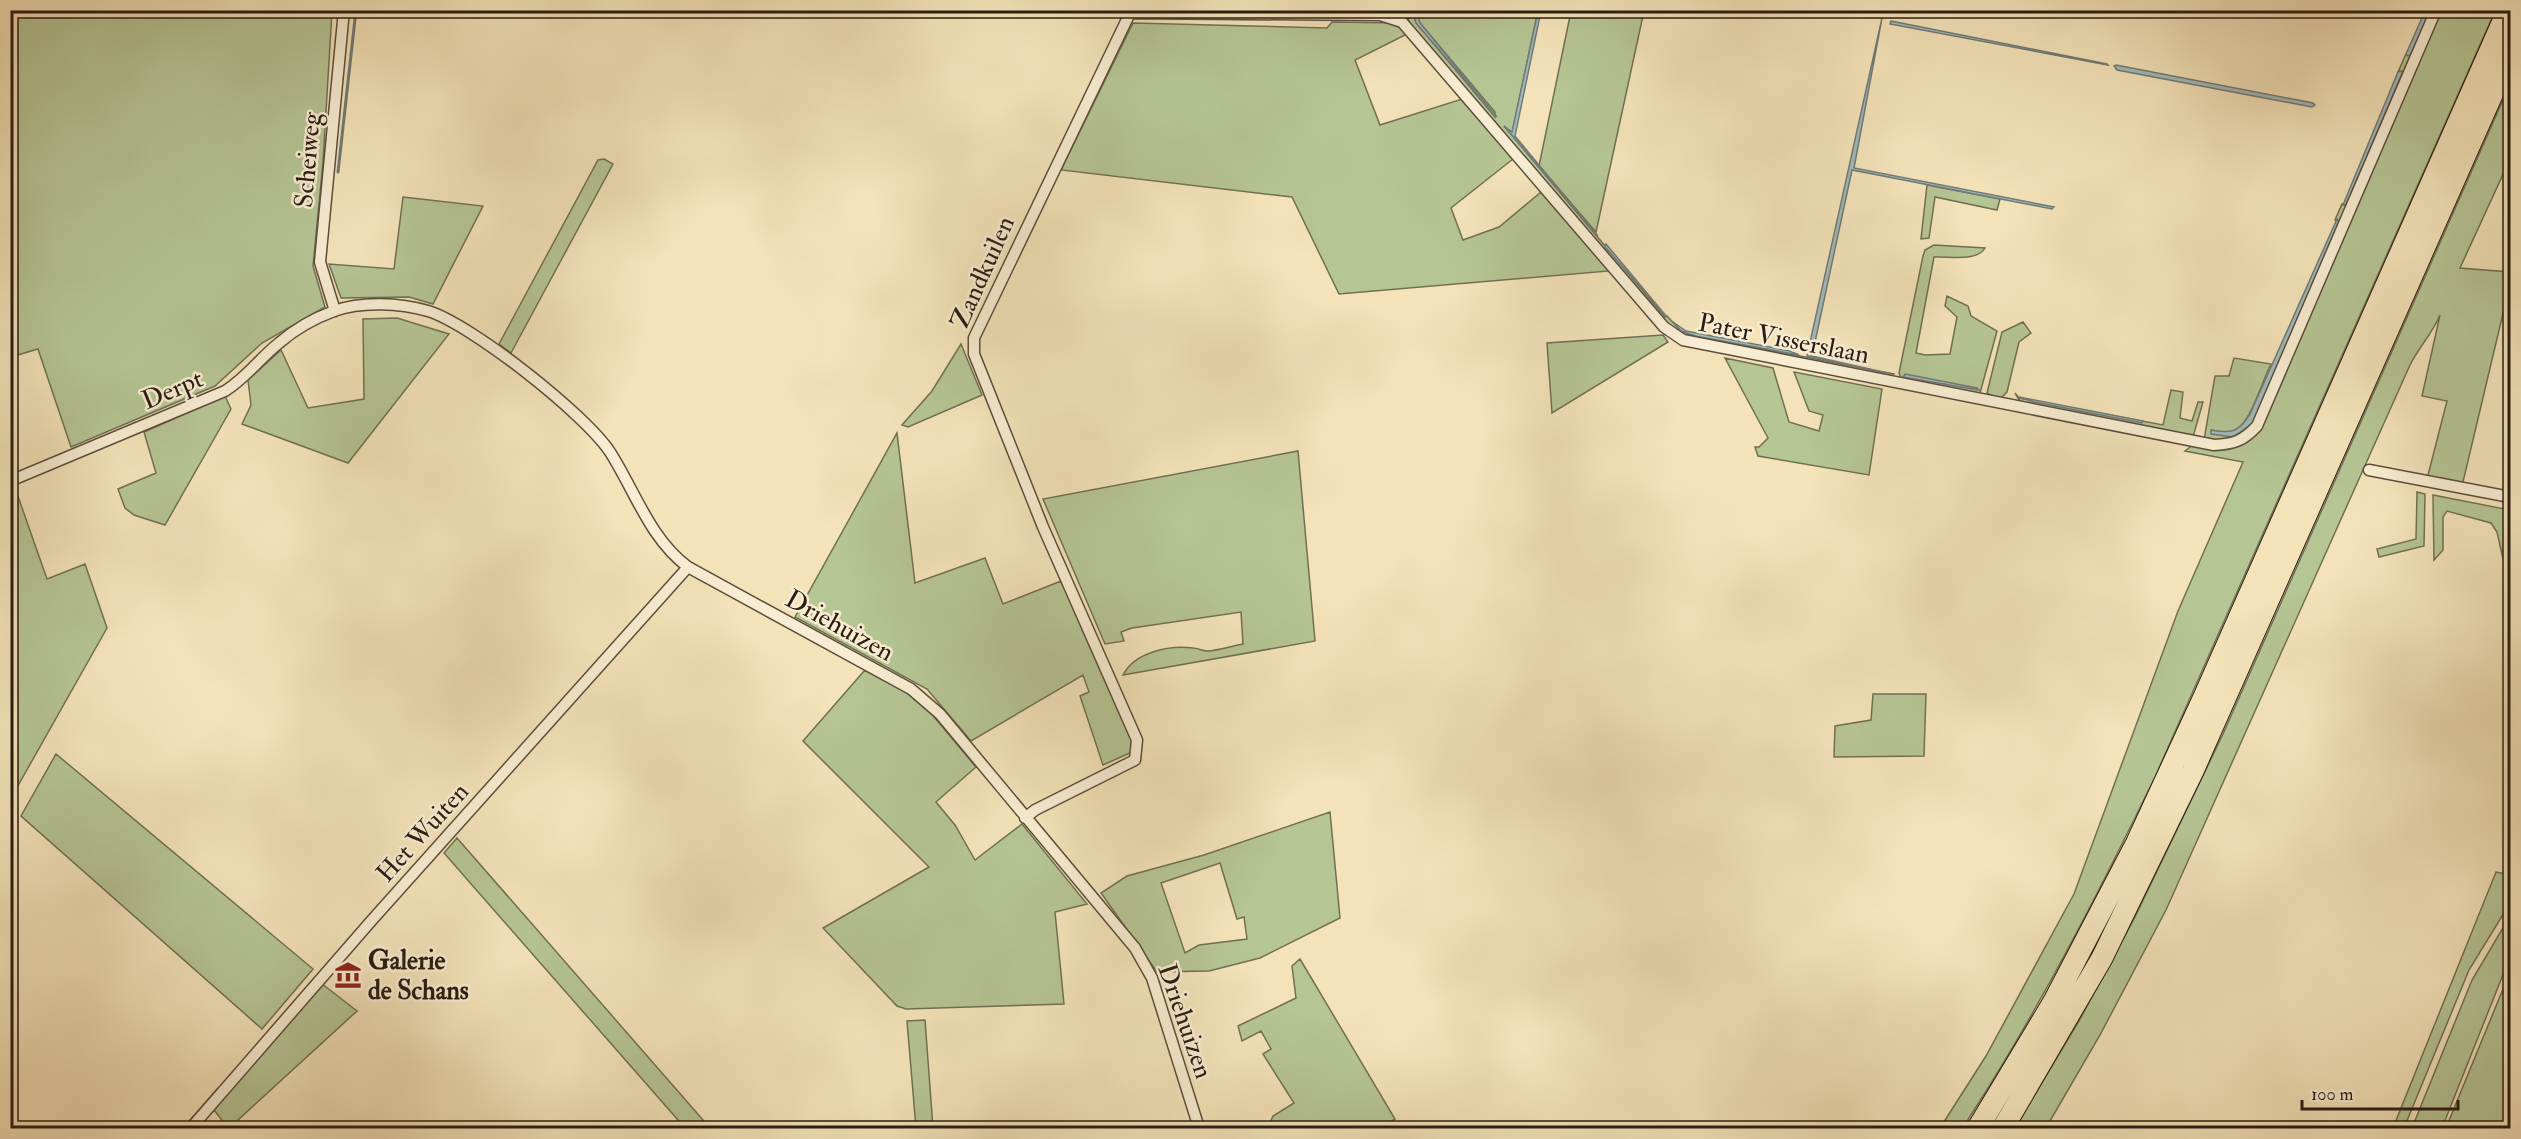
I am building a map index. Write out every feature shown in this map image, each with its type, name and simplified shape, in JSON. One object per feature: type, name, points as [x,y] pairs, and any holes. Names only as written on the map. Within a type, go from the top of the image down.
[{"type":"highway","points":[[1978,1128],[2053,1003],[2137,842],[2204,697],[2508,10]]},
{"type":"highway","points":[[2003,1128],[2102,958],[2193,771],[2511,54]]},
{"type":"street","name":"Scheiweg","points":[[335,311],[320,262],[344,10]]},
{"type":"street","points":[[1402,22],[1406,10]]},
{"type":"street","name":"Pater Visserslaan","points":[[1402,22],[1664,327],[1683,340],[2203,442],[2235,444],[2247,437],[2257,426],[2436,10]]},
{"type":"street","name":"Zandkuilen","points":[[1025,818],[1035,810],[1135,760],[1137,740],[1043,527],[974,354],[974,338],[978,326],[1130,13],[1380,15],[1402,22]]},
{"type":"street","name":"Driehuizen","points":[[335,311],[364,306],[404,306],[430,312],[462,327],[565,403],[593,429],[610,452],[659,538],[672,556],[688,567],[911,689],[940,714],[1134,948],[1152,978],[1198,1128]]},
{"type":"street","name":"Derpt","points":[[10,481],[225,391],[237,384],[279,343],[335,311]]},
{"type":"street","points":[[2369,470],[2511,497]]},
{"type":"street","name":"Het Wuiten","points":[[191,1128],[372,920],[688,567]]},
{"type":"green space","points":[[11,10],[332,11],[323,162],[313,266],[325,307],[262,343],[215,386],[71,447],[38,349],[11,357]]},
{"type":"green space","points":[[1407,11],[1413,11],[1416,23],[1495,117],[1495,112],[1420,23],[1416,11],[1538,11],[1512,133],[1504,126],[1665,317],[1667,316],[1681,331],[1695,336],[1894,374],[1892,376],[1696,342],[1673,331],[1409,23]]},
{"type":"green space","points":[[1571,11],[1644,11],[1596,232],[1539,166]]},
{"type":"green space","points":[[2440,11],[2495,11],[2134,820],[2045,990],[1963,1128],[1940,1128],[1986,1056],[2074,894],[2178,611],[2243,462],[2185,451],[2194,444],[2235,447],[2254,436]]},
{"type":"green space","points":[[1332,22],[1398,23],[1407,34],[1355,60],[1380,125],[1462,99],[1513,159],[1451,208],[1463,240],[1499,227],[1541,192],[1609,271],[1339,294],[1292,197],[1061,170],[1133,23],[1327,28]]},
{"type":"green space","points":[[2406,54],[2411,54],[2402,76],[2400,71],[2398,72]]},
{"type":"green space","points":[[2510,84],[2510,159],[2460,268],[2510,272],[2510,284],[2462,486],[2427,479],[2447,401],[2422,396],[2440,315],[2410,365],[2166,910],[2100,1035],[2046,1128],[2015,1128],[2079,1021],[2135,917],[2223,734]]},
{"type":"green space","points":[[2378,132],[2255,422],[2234,440],[2204,440],[2215,376],[2229,376],[2234,358],[2271,364],[2244,423],[2230,433],[2211,430],[2233,437],[2255,417],[2339,222],[2335,220],[2342,204],[2346,205]]},
{"type":"green space","points":[[604,159],[613,164],[511,353],[499,344],[598,160]]},
{"type":"green space","points":[[1927,185],[2000,199],[1997,210],[1935,197],[1929,238],[1921,239]]},
{"type":"green space","points":[[403,197],[483,206],[433,304],[409,297],[341,298],[329,264],[394,269]]},
{"type":"green space","points":[[1934,245],[1985,248],[1969,257],[1934,257],[1916,353],[1950,354],[1957,317],[1945,306],[1947,296],[1968,306],[1971,316],[1997,331],[1980,393],[1977,396],[1901,378],[1899,373],[1923,256],[1925,250]]},
{"type":"green space","points":[[397,318],[449,334],[348,463],[242,424],[251,405],[248,380],[281,350],[308,408],[364,399],[363,319]]},
{"type":"green space","points":[[2023,322],[2031,333],[2019,342],[2007,392],[1999,400],[1987,393],[2002,332]]},
{"type":"green space","points":[[1663,335],[1668,342],[1552,413],[1547,343]]},
{"type":"green space","points":[[961,344],[982,395],[908,427],[902,425],[932,391]]},
{"type":"green space","points":[[1725,358],[1773,368],[1789,422],[1819,431],[1823,415],[1809,411],[1794,372],[1882,389],[1869,475],[1758,456],[1755,447],[1759,447],[1768,438]]},
{"type":"green space","points":[[2171,390],[2183,392],[2180,418],[2192,421],[2198,402],[2203,402],[2193,437],[2022,405],[2015,393],[2019,398],[2163,425]]},
{"type":"green space","points":[[225,396],[231,409],[165,525],[134,515],[125,508],[118,489],[156,473],[144,432]]},
{"type":"green space","points":[[897,433],[915,583],[985,558],[1003,604],[1061,581],[1133,744],[1130,753],[1103,765],[1080,696],[1089,692],[1083,675],[971,741],[927,689],[795,617]]},
{"type":"green space","points":[[1298,451],[1315,641],[1123,675],[1136,661],[1163,649],[1184,647],[1211,651],[1243,644],[1241,612],[1132,628],[1121,632],[1124,641],[1105,644],[1043,499]]},
{"type":"green space","points":[[14,485],[47,579],[85,564],[107,628],[11,798],[10,487]]},
{"type":"green space","points":[[2417,492],[2425,494],[2424,546],[2379,557],[2377,549],[2416,539]]},
{"type":"green space","points":[[2433,495],[2510,510],[2510,557],[2503,559],[2497,532],[2491,523],[2447,511],[2443,517],[2443,550],[2434,560]]},
{"type":"green space","points":[[865,670],[907,692],[925,706],[976,767],[936,802],[955,825],[975,860],[1022,824],[1087,904],[1055,912],[1064,1004],[906,1009],[897,1006],[823,928],[929,867],[803,741]]},
{"type":"green space","points":[[1873,694],[1926,694],[1924,756],[1834,757],[1835,726],[1871,720]]},
{"type":"green space","points":[[56,754],[313,969],[262,1029],[21,816]]},
{"type":"green space","points":[[1330,812],[1340,918],[1260,958],[1209,971],[1157,972],[1101,893],[1127,876],[1204,855]],"holes":[[[1220,863],[1237,919],[1244,917],[1247,939],[1199,945],[1185,953],[1161,883]]]},
{"type":"green space","points":[[457,838],[710,1128],[685,1128],[444,853]]},
{"type":"green space","points":[[2496,872],[2510,875],[2510,903],[2469,970],[2404,1128],[2393,1128]]},
{"type":"green space","points":[[2510,916],[2510,957],[2442,1128],[2412,1128],[2472,980]]},
{"type":"green space","points":[[1300,959],[1395,1119],[1381,1128],[1243,1128],[1247,1125],[1268,1127],[1273,1116],[1294,1103],[1263,1054],[1271,1049],[1261,1031],[1242,1041],[1238,1026],[1296,998],[1292,966]]},
{"type":"green space","points":[[2510,972],[2510,1128],[2446,1128],[2448,1123]]},
{"type":"green space","points":[[317,980],[357,1011],[238,1120],[243,1128],[228,1128],[214,1110],[198,1128],[183,1128],[217,1089],[220,1092]]},
{"type":"green space","points":[[925,1020],[933,1128],[916,1128],[907,1021]]},
{"type":"water","points":[[1413,11],[1416,11],[1420,23],[1497,117],[1416,23]]},
{"type":"water","points":[[1538,11],[1541,11],[1515,136],[1598,236],[1504,126],[1512,132]]},
{"type":"water","points":[[2425,11],[2430,11],[2411,54],[2408,56],[2406,54]]},
{"type":"water","points":[[1882,18],[1854,168],[2054,207],[2052,209],[1852,170],[1812,356],[1887,373],[1807,356]]},
{"type":"water","points":[[1891,21],[2107,64],[2108,65],[1890,24]]},
{"type":"water","points":[[2114,66],[2315,105],[2312,107],[2117,70]]},
{"type":"water","points":[[2403,71],[2346,205],[2343,205],[2398,72]]},
{"type":"water","points":[[2337,219],[2339,222],[2252,424],[2233,437],[2211,434],[2211,430],[2224,432],[2238,428],[2250,414]]},
{"type":"water","points":[[1606,244],[1667,317],[1605,247]]},
{"type":"water","points":[[1673,322],[1686,331],[1790,351],[1799,355],[1695,336],[1681,331]]},
{"type":"water","points":[[1905,374],[1977,388],[1979,390],[1903,377]]},
{"type":"water","points":[[2019,397],[2143,421],[2142,423]]},
{"type":"waterway","points":[[338,172],[356,10]]},
{"type":"place","name":"Galerie de Schans","points":[[348,975]]}]
